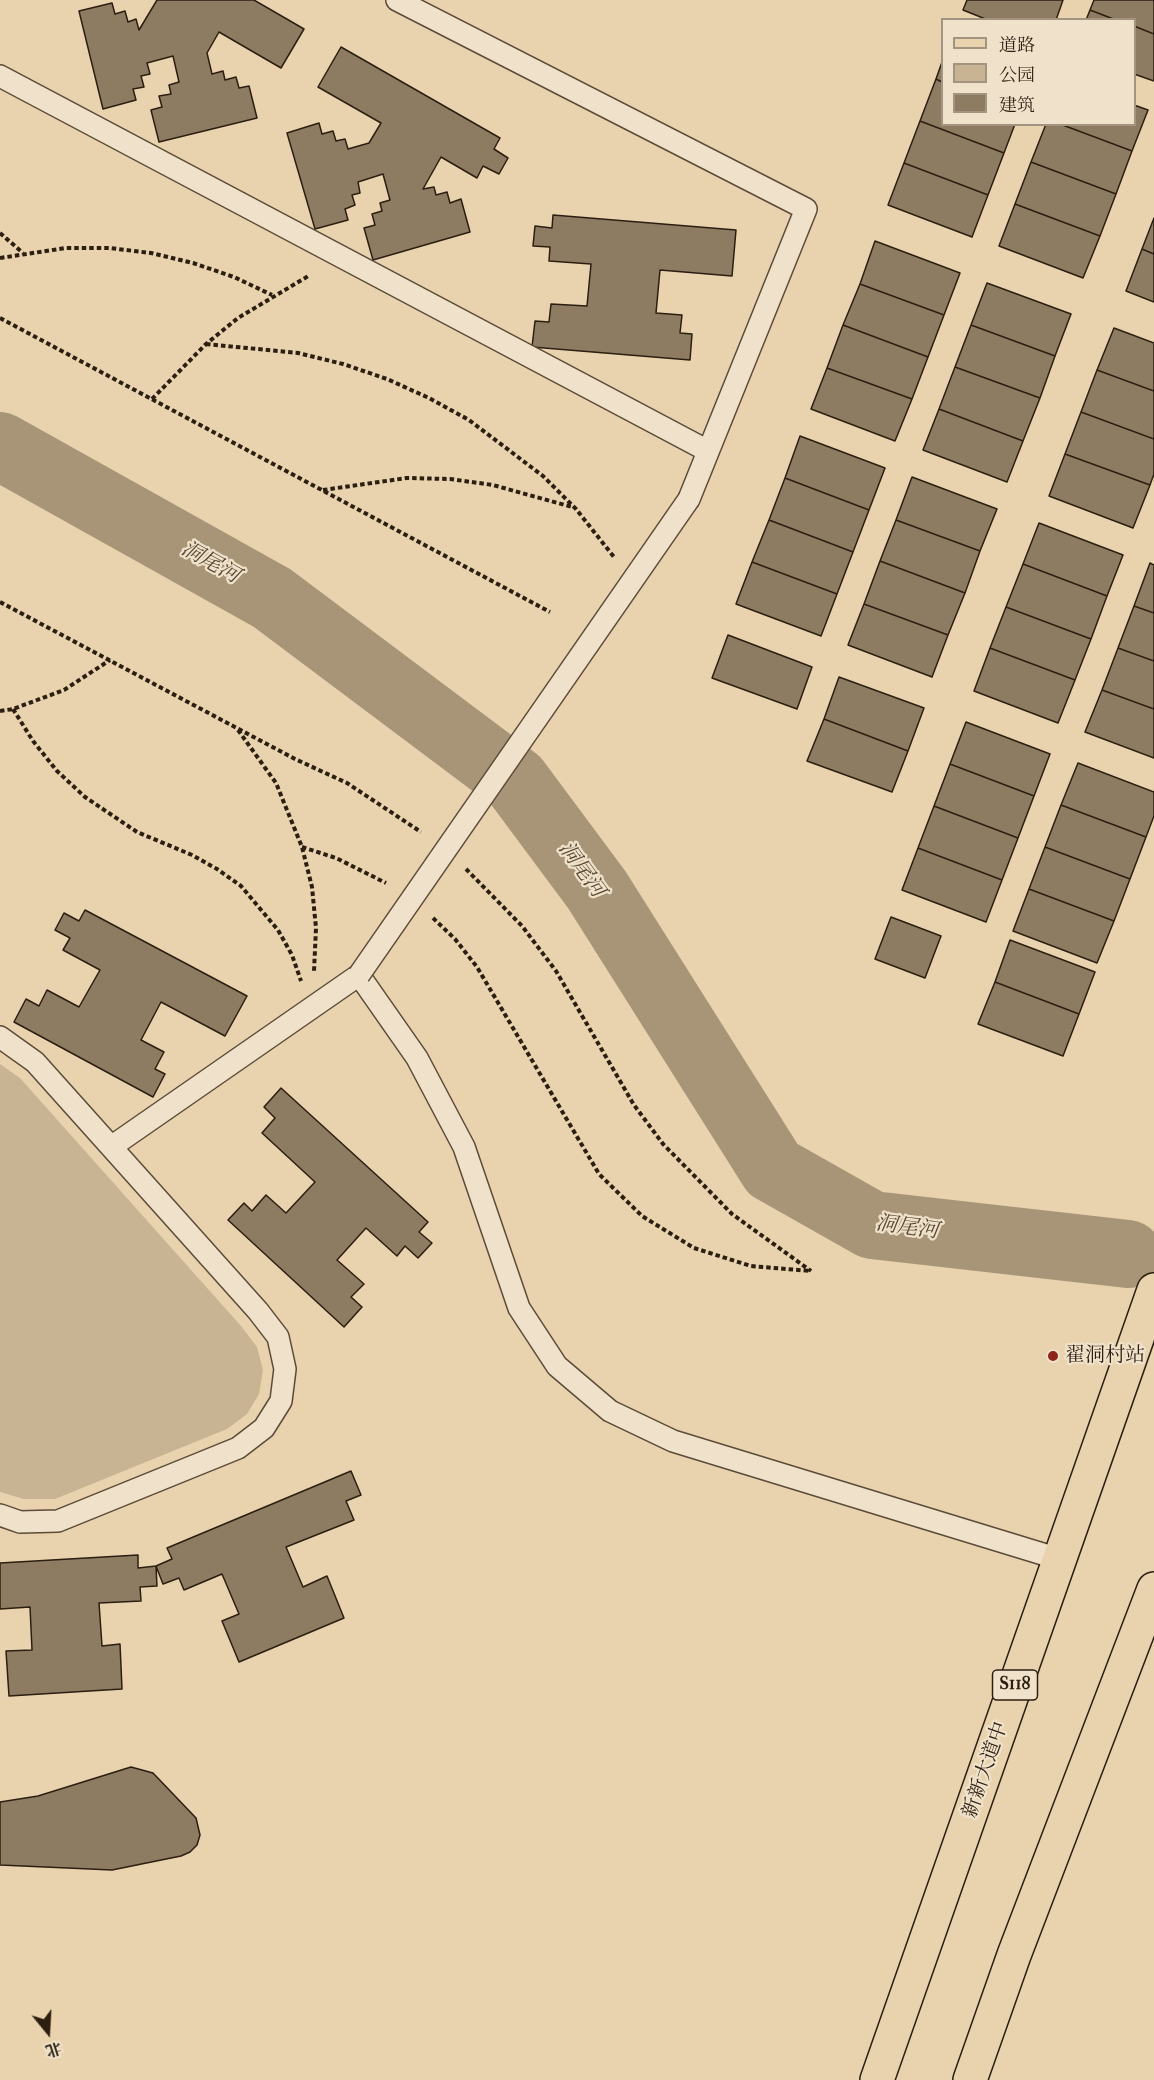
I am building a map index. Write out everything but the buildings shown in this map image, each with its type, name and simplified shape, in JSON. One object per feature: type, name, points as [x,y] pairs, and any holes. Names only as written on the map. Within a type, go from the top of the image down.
[{"type":"main road","name":"新新大道中","points":[[877,2080],[1154,1290]]},
{"type":"main road","points":[[970,2080],[1014,1955],[1154,1589]]},
{"type":"lane","points":[[111,1147],[359,975],[689,499],[806,209],[397,0]]},
{"type":"lane","points":[[0,76],[708,451]]},
{"type":"lane","points":[[359,975],[417,1058],[464,1147],[519,1308],[558,1366],[610,1411],[673,1441],[1059,1559]]},
{"type":"lane","points":[[0,1037],[35,1062],[258,1311],[278,1337],[285,1369],[281,1401],[264,1428],[238,1448],[58,1521],[20,1522],[0,1515]]},
{"type":"path","points":[[0,233],[23,253]]},
{"type":"path","points":[[0,258],[66,248],[109,248],[151,253],[193,263],[234,277],[272,296]]},
{"type":"path","points":[[152,399],[206,344],[272,296],[347,260]]},
{"type":"path","points":[[0,318],[550,612]]},
{"type":"path","points":[[206,344],[298,353],[343,364],[429,398],[469,420],[507,447],[576,509],[605,544],[631,582]]},
{"type":"path","points":[[322,490],[407,478],[450,479],[504,487],[576,509]]},
{"type":"path","points":[[0,711],[13,709],[64,690],[110,660]]},
{"type":"path","points":[[13,709],[33,741],[57,771],[85,797],[137,832],[218,869],[241,886],[278,930],[292,956],[308,1011]]},
{"type":"path","points":[[236,727],[276,783],[302,847],[312,887],[316,928],[315,970],[308,1011]]},
{"type":"path","points":[[302,847],[336,858],[390,885]]},
{"type":"path","points":[[429,914],[455,939],[477,967],[599,1174],[642,1216],[694,1248],[751,1266],[811,1271]]},
{"type":"green space","points":[[0,1064],[20,1078],[241,1326],[257,1347],[263,1370],[259,1394],[247,1414],[227,1429],[55,1499],[24,1499],[0,1492]]},
{"type":"waterway","name":"洞尾河","points":[[0,446],[272,598],[516,781],[597,890],[773,1169],[872,1225],[1128,1254]]},
{"type":"place","name":"翟洞村站","points":[[1053,1356]]}]
